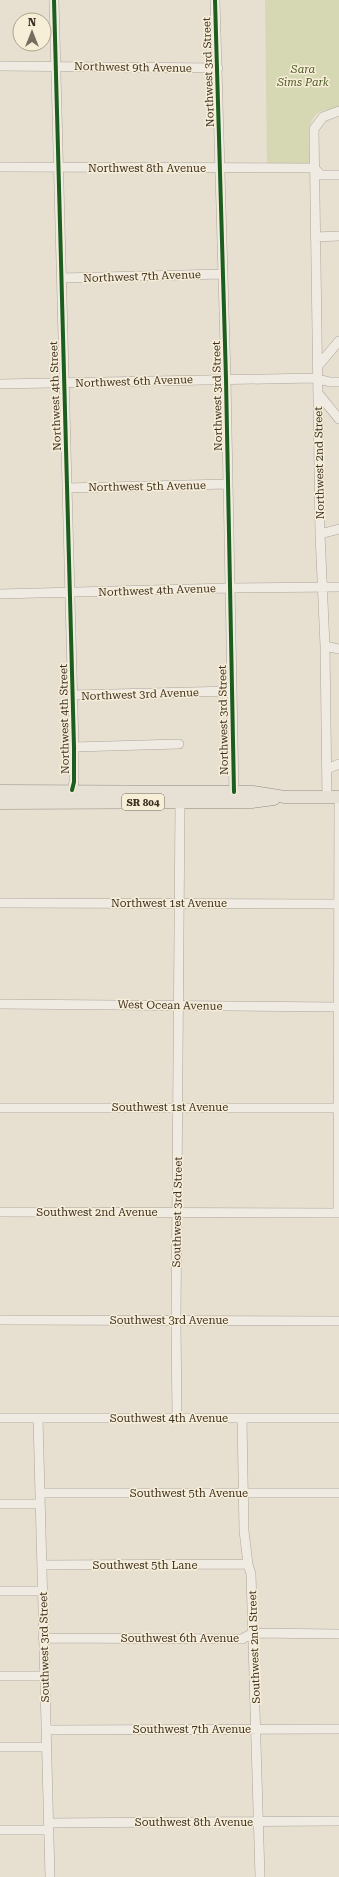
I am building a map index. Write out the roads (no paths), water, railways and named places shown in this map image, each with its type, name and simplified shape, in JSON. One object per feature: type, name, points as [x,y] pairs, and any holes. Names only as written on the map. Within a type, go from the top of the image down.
[{"type":"main road","name":"SR 804","points":[[0,791],[72,790],[253,792],[285,797]]},
{"type":"main road","points":[[0,802],[21,796],[62,796],[72,790]]},
{"type":"main road","name":"SR 804","points":[[0,802],[252,802],[285,797],[335,797]]},
{"type":"street","name":"Northwest 4th Street","points":[[54,0],[74,747],[74,782],[72,790]]},
{"type":"street","name":"Northwest 3rd Street","points":[[215,0],[226,379],[234,792]]},
{"type":"street","name":"Northwest 9th Avenue","points":[[0,66],[218,68]]},
{"type":"street","name":"Northwest 2nd Street","points":[[339,112],[323,117],[314,129],[320,534],[325,646],[327,769],[335,797],[339,904],[339,1007]]},
{"type":"street","name":"Northwest 8th Avenue","points":[[0,167],[314,168],[321,175],[339,174]]},
{"type":"street","points":[[315,237],[339,236]]},
{"type":"street","name":"Northwest 7th Avenue","points":[[61,278],[223,274]]},
{"type":"street","points":[[317,367],[339,341]]},
{"type":"street","name":"Northwest 6th Avenue","points":[[0,384],[317,378],[330,382],[339,382]]},
{"type":"street","points":[[318,393],[339,419]]},
{"type":"street","name":"Northwest 5th Avenue","points":[[67,488],[227,484]]},
{"type":"street","points":[[320,534],[339,529]]},
{"type":"street","name":"Northwest 4th Avenue","points":[[0,594],[229,588],[339,587]]},
{"type":"street","points":[[325,646],[339,649]]},
{"type":"street","name":"Northwest 3rd Avenue","points":[[72,696],[232,691]]},
{"type":"street","points":[[74,747],[179,744]]},
{"type":"street","points":[[327,769],[339,764]]},
{"type":"street","points":[[179,1005],[178,903],[180,802]]},
{"type":"street","name":"Northwest 1st Avenue","points":[[0,903],[339,904]]},
{"type":"street","name":"West Ocean Avenue","points":[[0,1004],[339,1007]]},
{"type":"street","name":"Southwest 3rd Street","points":[[177,1418],[176,1320],[179,1005]]},
{"type":"street","points":[[339,1007],[339,1213]]},
{"type":"street","name":"Southwest 1st Avenue","points":[[0,1108],[338,1108]]},
{"type":"street","name":"Southwest 2nd Avenue","points":[[0,1212],[339,1213]]},
{"type":"street","name":"Southwest 3rd Avenue","points":[[0,1320],[339,1321]]},
{"type":"street","name":"Southwest 4th Avenue","points":[[0,1418],[339,1418]]},
{"type":"street","name":"Southwest 3rd Street","points":[[38,1418],[50,1877]]},
{"type":"street","name":"Southwest 2nd Street","points":[[242,1418],[244,1531],[248,1564],[251,1574],[254,1633],[260,1877]]},
{"type":"street","name":"Southwest 5th Avenue","points":[[40,1493],[339,1493]]},
{"type":"street","points":[[0,1504],[40,1504]]},
{"type":"street","name":"Southwest 5th Lane","points":[[42,1565],[248,1564]]},
{"type":"street","points":[[0,1591],[42,1591]]},
{"type":"street","name":"Southwest 6th Avenue","points":[[43,1638],[242,1639],[254,1633],[339,1634]]},
{"type":"street","points":[[0,1676],[44,1676]]},
{"type":"street","name":"Southwest 7th Avenue","points":[[46,1730],[339,1729]]},
{"type":"street","points":[[0,1747],[46,1747]]},
{"type":"street","name":"Southwest 8th Avenue","points":[[0,1830],[48,1826],[339,1821]]},
{"type":"park label","name":"Sara Sims Park","points":[[303,75]]}]
